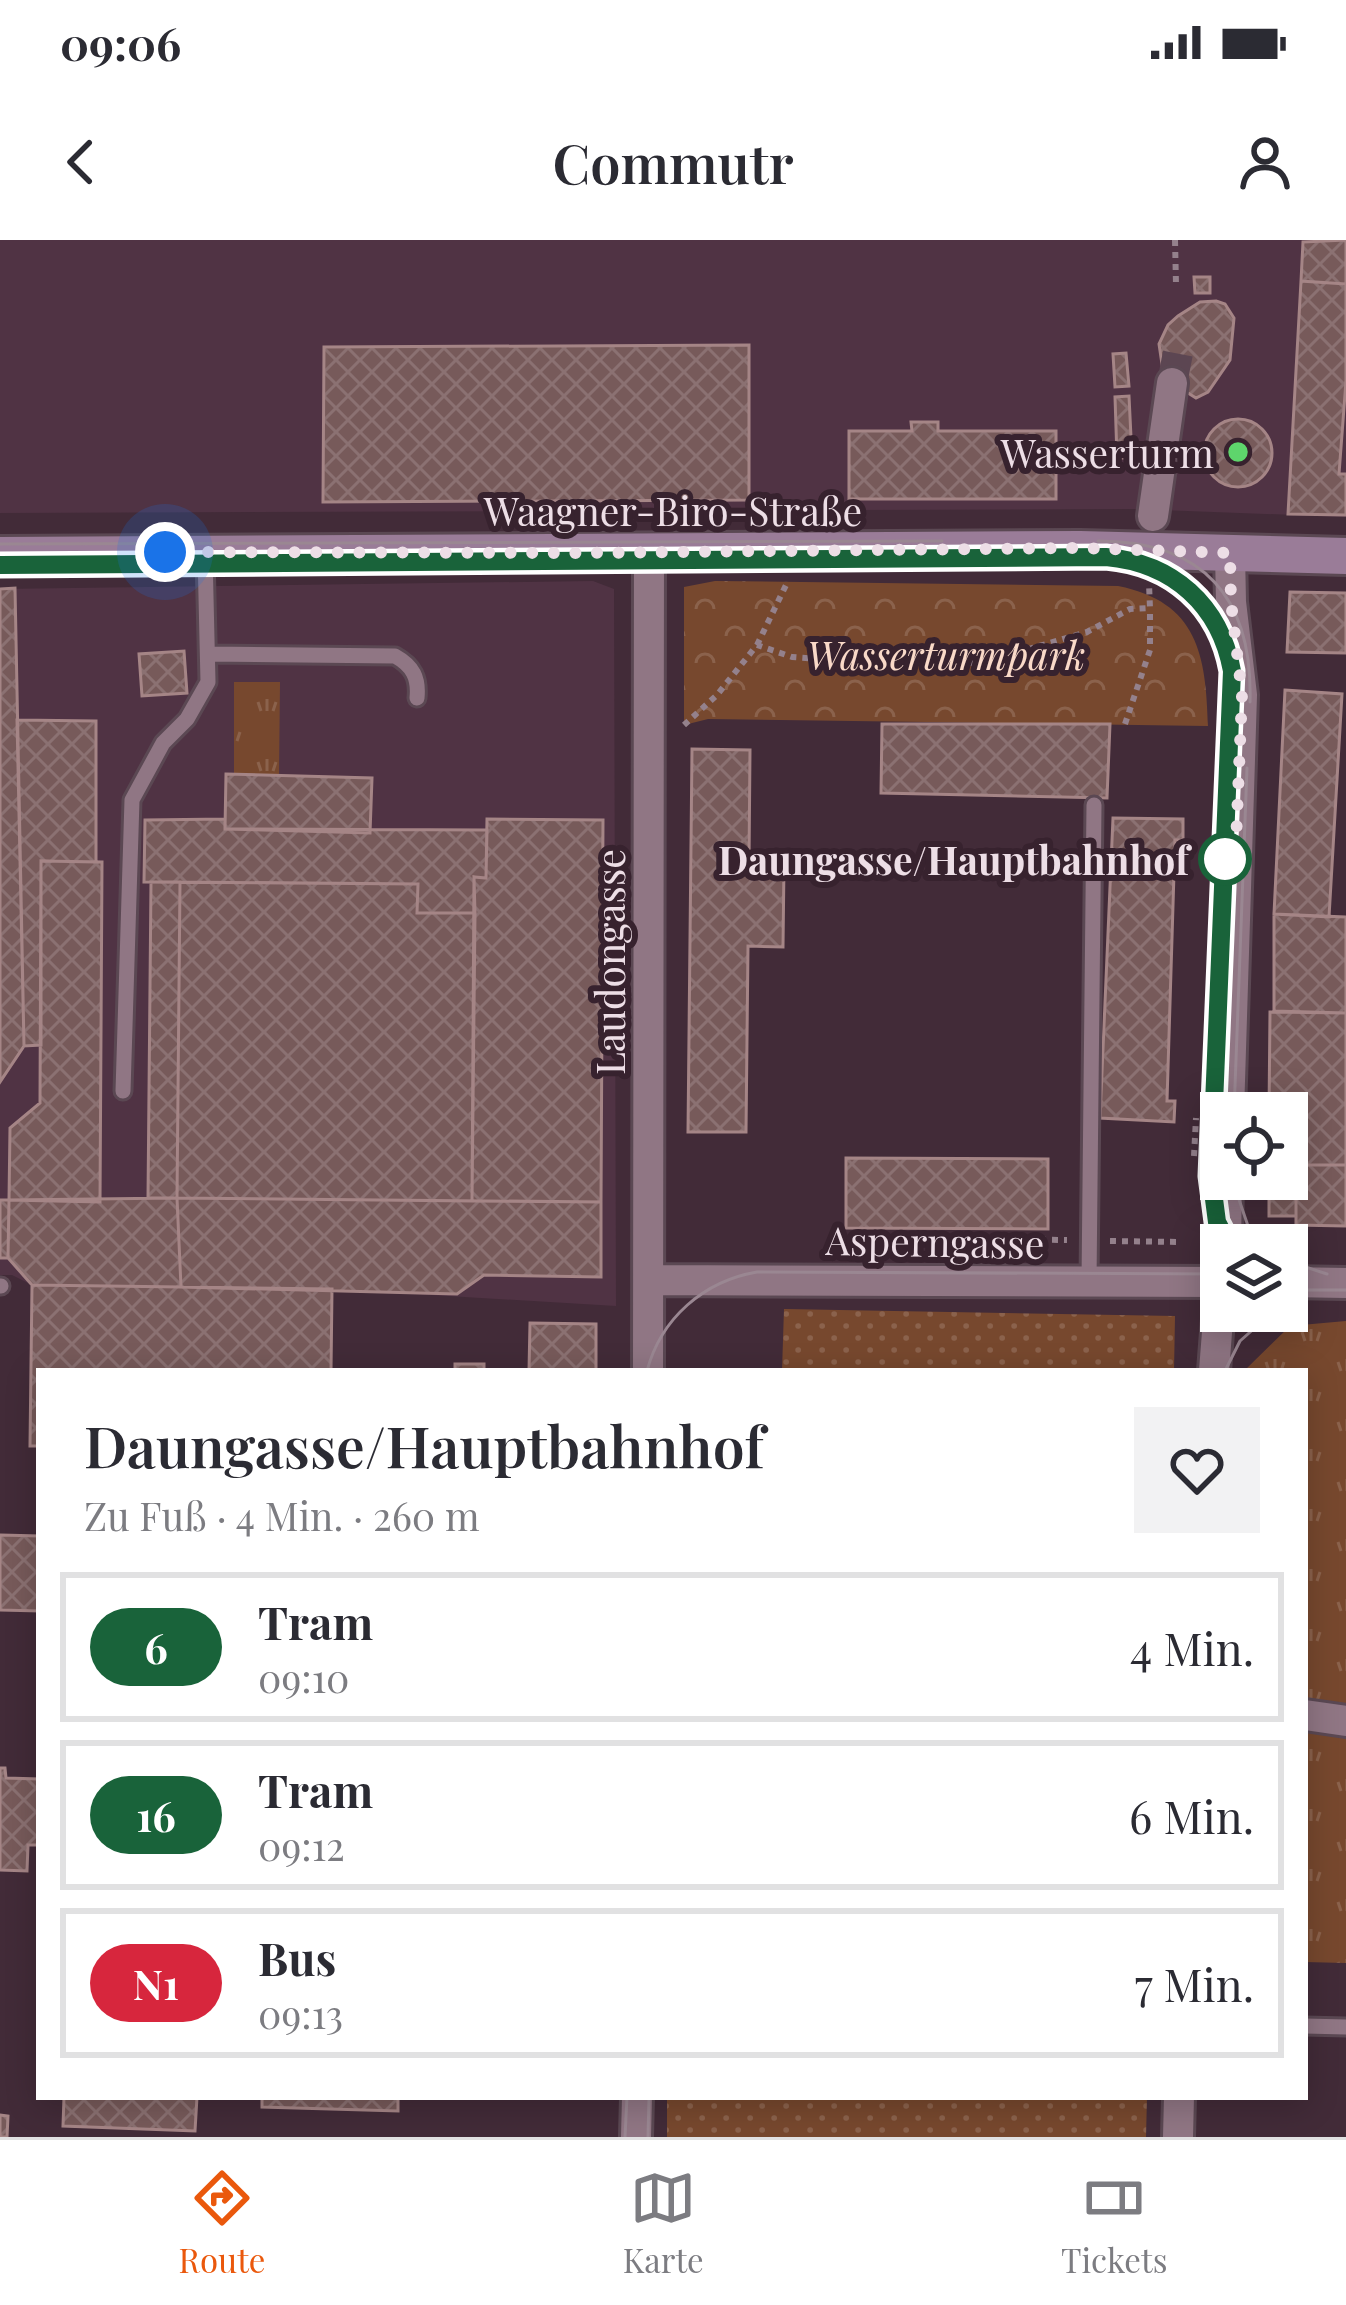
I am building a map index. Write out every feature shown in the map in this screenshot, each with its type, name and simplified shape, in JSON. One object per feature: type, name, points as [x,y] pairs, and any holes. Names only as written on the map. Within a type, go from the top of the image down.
[{"type":"street","points":[[1153,516],[1172,383]]},
{"type":"street","name":"Waagner-Biro-Straße","points":[[0,555],[1080,548],[1346,556]]},
{"type":"street","name":"Laudongasse","points":[[648,1368],[649,553]]},
{"type":"street","points":[[1230,553],[1242,695],[1230,1092]]},
{"type":"street","name":"Asperngasse","points":[[649,1280],[1200,1282]]},
{"type":"street","points":[[1308,1282],[1346,1283]]},
{"type":"street","points":[[1214,1368],[1217,1332]]},
{"type":"street","points":[[1308,1715],[1346,1721]]},
{"type":"street","points":[[636,2137],[637,2100]]},
{"type":"street","points":[[1178,2137],[1179,2100]]},
{"type":"lane","points":[[123,1091],[132,800],[163,743],[201,698],[208,682],[206,551]]},
{"type":"lane","points":[[208,654],[395,656],[409,664],[418,698]]},
{"type":"lane","points":[[1089,1282],[1094,805]]},
{"type":"lane","points":[[1308,2026],[1346,2026]]},
{"type":"path","points":[[1175,240],[1176,284]]},
{"type":"path","points":[[684,725],[758,645],[790,579]]},
{"type":"path","points":[[1125,724],[1150,650],[1149,584]]},
{"type":"path","points":[[758,645],[792,657],[942,668],[995,659],[1087,632],[1130,609],[1150,608]]},
{"type":"shaded area","points":[[0,240],[1346,240],[1346,517],[1135,509],[0,513]]},
{"type":"shaded area","points":[[593,581],[614,589],[616,1306],[332,1289],[32,1285],[0,1275],[0,589]]},
{"type":"green space","name":"Wasserturmpark","points":[[715,581],[1118,586],[1166,605],[1192,635],[1204,676],[1208,726],[708,719],[684,725],[684,587]]},
{"type":"green space","points":[[234,682],[280,682],[279,775],[234,774]]},
{"type":"green space","points":[[784,1309],[1175,1316],[1174,1368],[782,1368]]},
{"type":"green space","points":[[1346,1321],[1346,1963],[1308,1962],[1308,1368],[1247,1368],[1284,1332],[1308,1332],[1308,1324]]},
{"type":"green space","points":[[667,2100],[1147,2100],[1146,2137],[667,2137]]},
{"type":"building","points":[[1346,240],[1346,284],[1301,281],[1303,242]]},
{"type":"building","points":[[1194,277],[1210,277],[1210,293],[1195,293]]},
{"type":"building","points":[[1194,277],[1210,277],[1210,293],[1195,293]]},
{"type":"building","points":[[1301,281],[1346,284],[1339,474],[1346,474],[1346,515],[1288,514]]},
{"type":"building","points":[[1200,302],[1225,304],[1234,318],[1230,360],[1208,392],[1196,398],[1163,371],[1159,344],[1178,316]]},
{"type":"building","points":[[749,345],[749,500],[323,502],[324,347]]},
{"type":"building","points":[[1126,353],[1129,386],[1115,387],[1113,354]]},
{"type":"building","points":[[1129,396],[1132,458],[1117,458],[1115,397]]},
{"type":"building","name":"Wasserturm","points":[[1238,419],[1262,429],[1272,453],[1262,477],[1238,487],[1214,477],[1204,453],[1214,429]]},
{"type":"building","points":[[911,422],[938,422],[938,431],[1056,431],[1056,499],[849,499],[849,431],[912,431]]},
{"type":"building","points":[[15,588],[24,1046],[0,1082],[0,589]]},
{"type":"building","points":[[1290,592],[1346,593],[1346,653],[1287,652]]},
{"type":"building","points":[[184,651],[187,693],[142,696],[139,654]]},
{"type":"building","points":[[1285,690],[1342,694],[1329,917],[1274,914]]},
{"type":"building","points":[[17,720],[96,721],[96,862],[41,861],[41,1045],[24,1046]]},
{"type":"building","points":[[882,724],[1110,724],[1107,798],[881,793]]},
{"type":"building","points":[[692,749],[750,750],[749,863],[784,864],[783,947],[748,946],[746,1132],[688,1132]]},
{"type":"building","points":[[226,774],[372,778],[370,833],[225,829]]},
{"type":"building","points":[[1113,818],[1183,819],[1183,840],[1175,840],[1167,1101],[1175,1101],[1174,1122],[1100,1118]]},
{"type":"building","points":[[225,819],[225,829],[487,830],[486,878],[474,877],[475,913],[417,913],[418,884],[144,882],[145,820]]},
{"type":"building","points":[[487,819],[603,820],[601,1202],[472,1201],[474,877],[486,878]]},
{"type":"building","points":[[41,861],[102,862],[100,1202],[9,1200],[10,1128],[40,1103]]},
{"type":"building","points":[[151,882],[180,882],[177,1198],[148,1198]]},
{"type":"building","points":[[180,882],[418,884],[417,913],[475,913],[472,1201],[177,1198]]},
{"type":"building","points":[[1274,914],[1346,917],[1346,1013],[1274,1011]]},
{"type":"building","points":[[1270,1012],[1346,1013],[1346,1165],[1308,1165],[1308,1092],[1269,1092]]},
{"type":"building","points":[[846,1158],[1048,1159],[1048,1229],[846,1228]]},
{"type":"building","points":[[1308,1165],[1346,1165],[1346,1226],[1296,1224],[1296,1200],[1308,1200]]},
{"type":"building","points":[[177,1198],[601,1202],[601,1277],[484,1275],[457,1294],[181,1287]]},
{"type":"building","points":[[177,1198],[181,1287],[32,1285],[8,1258],[9,1200]]},
{"type":"building","points":[[0,1200],[9,1200],[8,1258],[0,1258]]},
{"type":"building","points":[[1269,1200],[1296,1200],[1296,1216],[1269,1216]]},
{"type":"building","points":[[32,1285],[332,1289],[331,1368],[36,1368],[36,1446],[30,1446]]},
{"type":"building","points":[[530,1323],[596,1324],[596,1368],[529,1368]]},
{"type":"building","points":[[455,1364],[484,1364],[484,1368],[455,1368]]},
{"type":"building","points":[[0,1535],[36,1536],[36,1611],[0,1610]]},
{"type":"building","points":[[0,1768],[5,1768],[6,1778],[36,1779],[36,1845],[28,1845],[27,1871],[0,1870]]},
{"type":"building","points":[[64,2100],[197,2100],[195,2131],[63,2126]]},
{"type":"building","points":[[262,2100],[398,2100],[398,2111],[262,2107]]},
{"type":"building","points":[[0,2115],[8,2116],[7,2137],[0,2137]]},
{"type":"tunnel","points":[[1172,383],[1178,353]]},
{"type":"tram line","points":[[0,544],[942,541]]},
{"type":"tram line","points":[[1098,541],[1167,552],[1215,582],[1242,633],[1250,702]]},
{"type":"tram line","points":[[0,565],[1106,557],[1172,578],[1217,626],[1233,671],[1211,1176],[1218,1224]]},
{"type":"tram line","name":"6","points":[[0,565],[1106,557],[1166,573],[1188,588],[1214,619],[1232,671],[1211,1176],[1218,1224]]},
{"type":"tram line","points":[[1235,1092],[1247,768]]},
{"type":"tram line","points":[[1239,1200],[1247,1224]]},
{"type":"tram line","points":[[1308,1268],[1327,1274]]},
{"type":"tram line","points":[[648,1368],[663,1334],[687,1305],[719,1284],[757,1272],[1200,1274]]},
{"type":"tram line","points":[[1308,1290],[1346,1290]]},
{"type":"tram line","points":[[1226,1368],[1250,1332]]},
{"type":"tram line","points":[[625,2137],[627,2100]]},
{"type":"tram line","points":[[648,2137],[649,2100]]},
{"type":"place","name":"Wasserturm","points":[[1238,452]]},
{"type":"place","name":"Daungasse/Hauptbahnhof","points":[[1225,859]]},
{"type":"route","points":[[165,552],[1080,548],[1230,553],[1242,695],[1236,842],[1225,859]]}]
